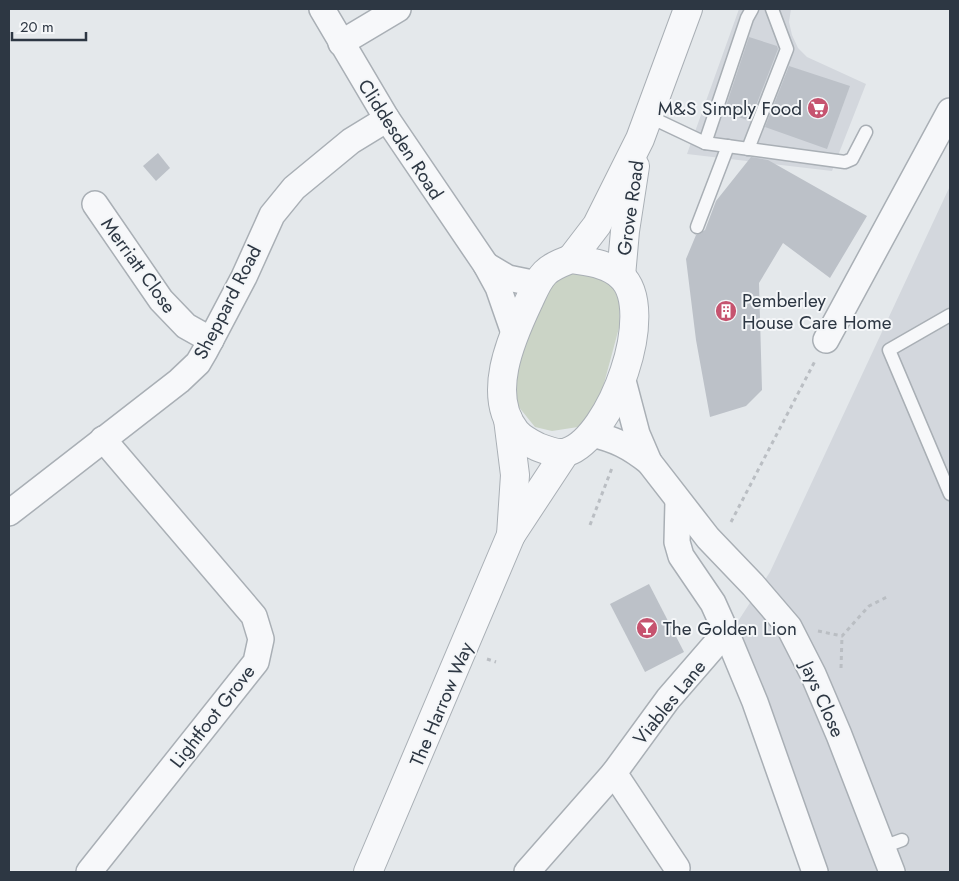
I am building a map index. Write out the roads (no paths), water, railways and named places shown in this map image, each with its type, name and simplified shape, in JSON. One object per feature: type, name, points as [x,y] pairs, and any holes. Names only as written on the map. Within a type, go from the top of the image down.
[{"type":"street","name":"Cliddesden Road","points":[[322,9],[387,120],[486,265],[498,287],[514,333]]},
{"type":"street","points":[[341,43],[398,9]]},
{"type":"street","name":"Grove Road","points":[[571,259],[597,225],[644,128],[688,9]]},
{"type":"street","points":[[826,340],[950,111]]},
{"type":"street","name":"Sheppard Road","points":[[9,513],[179,381],[198,363],[272,215],[294,188],[351,141],[387,120]]},
{"type":"street","name":"Grove Road","points":[[621,276],[625,231],[644,128]]},
{"type":"street","name":"Merriatt Close","points":[[95,204],[161,300],[186,326],[211,340]]},
{"type":"street","points":[[571,259],[601,264],[621,276],[630,291],[635,313],[631,351],[622,377],[604,414],[591,434],[574,449],[565,453],[545,450],[528,442],[516,432],[508,419],[503,405],[502,384],[514,333],[538,284],[544,274],[556,264],[571,259]]},
{"type":"street","name":"Cliddesden Road","points":[[486,265],[508,278],[538,284]]},
{"type":"street","name":"Jays Close","points":[[622,377],[637,434],[649,462],[678,502],[789,627],[893,844],[892,872]]},
{"type":"street","name":"The Harrow Way","points":[[508,419],[515,475],[511,535]]},
{"type":"street","name":"Jays Close","points":[[591,434],[613,438],[629,446],[649,462]]},
{"type":"street","name":"Lightfoot Grove","points":[[89,872],[256,662],[262,639],[254,616],[103,439]]},
{"type":"street","name":"The Harrow Way","points":[[368,872],[511,535],[565,453]]},
{"type":"street","points":[[678,502],[677,542],[681,556],[712,603],[726,632],[755,702],[815,872]]},
{"type":"street","name":"Viables Lane","points":[[527,872],[614,773],[668,699],[726,632]]},
{"type":"street","points":[[614,773],[677,868]]},
{"type":"lane","points":[[705,143],[747,18],[752,9]]},
{"type":"lane","points":[[748,149],[787,49],[772,9]]},
{"type":"lane","points":[[644,128],[705,143],[845,162],[852,160],[866,132]]},
{"type":"lane","points":[[697,227],[728,146]]},
{"type":"lane","points":[[950,315],[889,350],[950,494]]},
{"type":"place","name":"M&S Simply Food","points":[[818,108]]},
{"type":"place","name":"Pemberley House Care Home","points":[[726,311]]},
{"type":"place","name":"The Golden Lion","points":[[647,628]]}]
